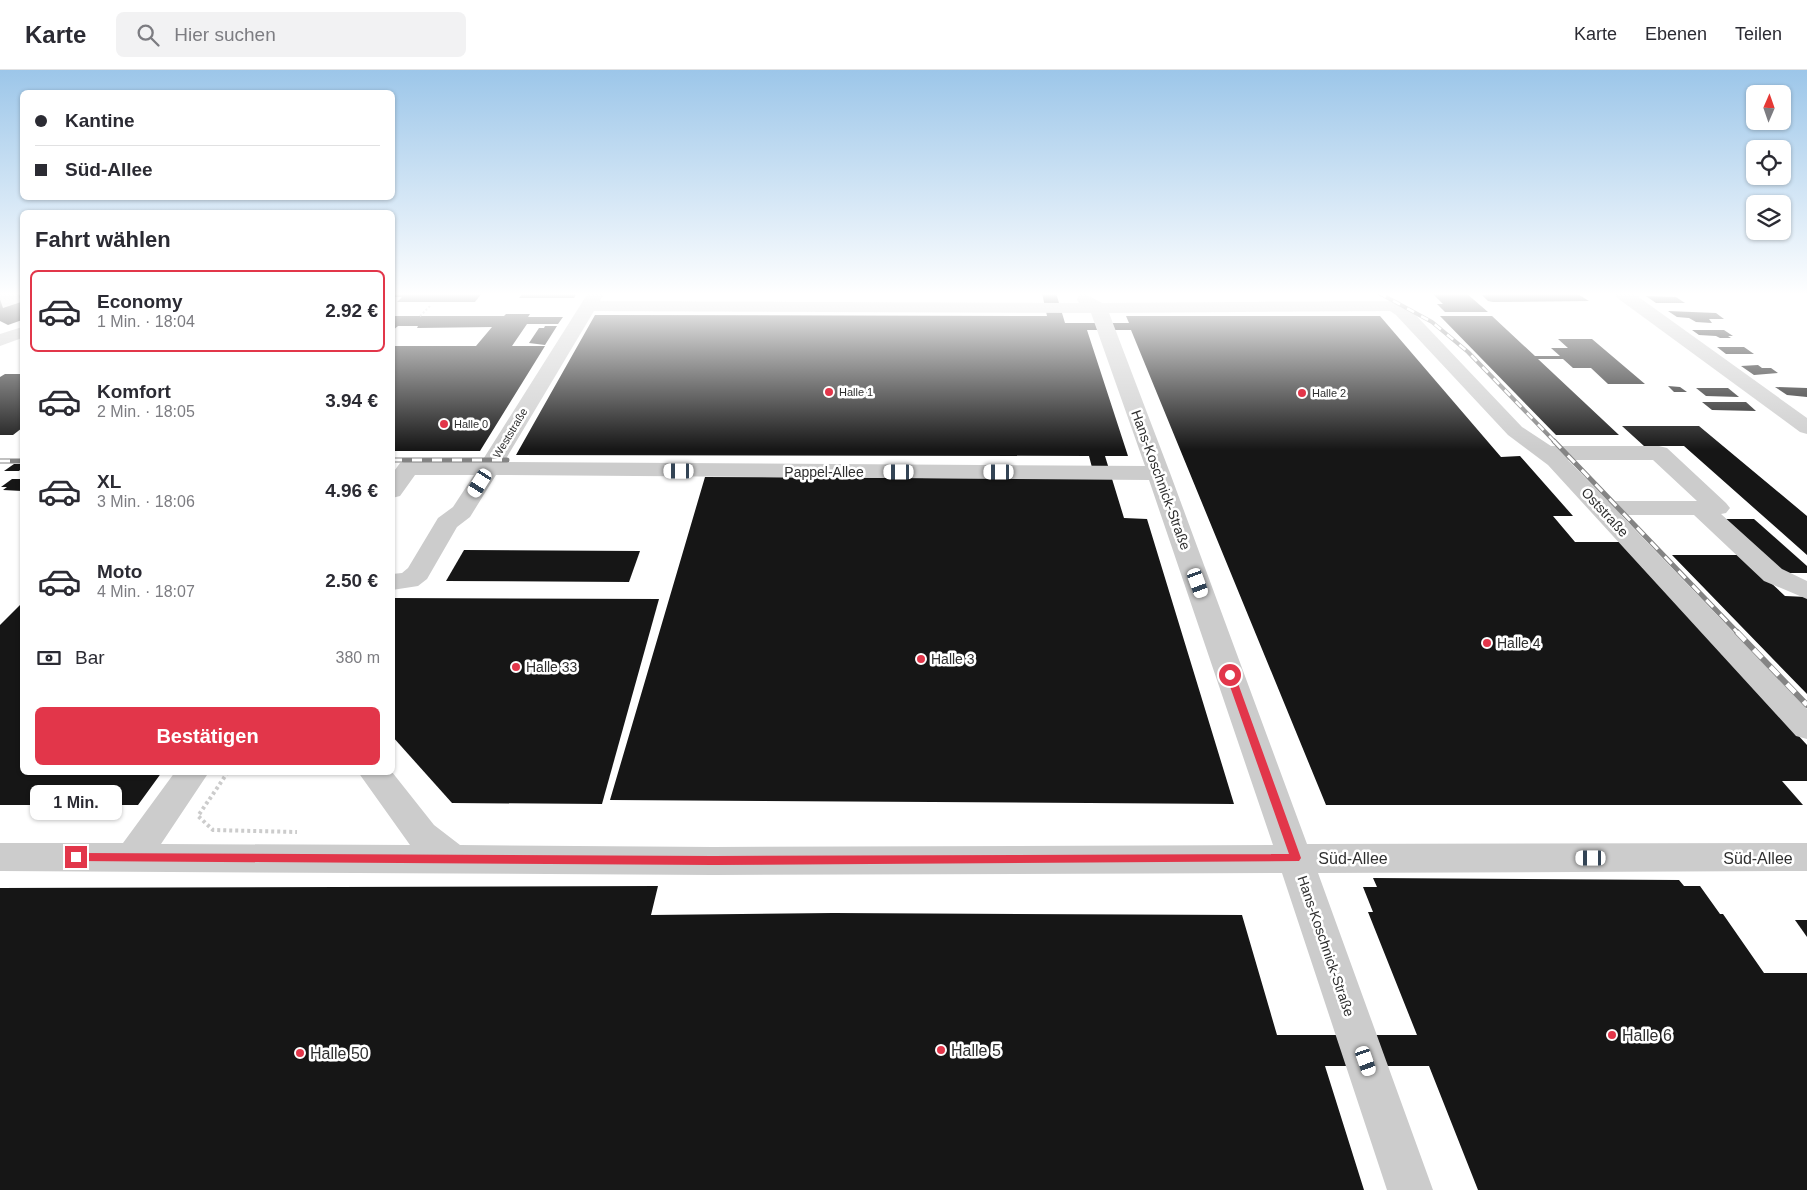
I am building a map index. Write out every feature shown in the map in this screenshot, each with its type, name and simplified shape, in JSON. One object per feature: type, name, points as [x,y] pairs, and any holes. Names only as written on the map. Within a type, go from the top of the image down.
[{"type":"street","name":"Weststraße","points":[[395,486],[408,468],[489,468],[563,345]]},
{"type":"street","name":"Hans-Koschnick-Straße","points":[[1112,345],[1296,858],[1410,1190]]},
{"type":"street","name":"Oststraße","points":[[1434,345],[1515,431],[1556,460],[1807,728]]},
{"type":"street","points":[[1694,345],[1807,428]]},
{"type":"street","points":[[1546,453],[1659,454],[1718,508],[1601,508]]},
{"type":"street","points":[[395,582],[409,580],[418,573],[447,523],[462,512],[489,468]]},
{"type":"street","name":"Pappel-Allee","points":[[489,468],[529,470],[1159,473]]},
{"type":"street","points":[[1700,508],[1773,575],[1807,591]]},
{"type":"street","points":[[133,857],[191,775]]},
{"type":"street","points":[[376,775],[422,835],[451,858]]},
{"type":"street","name":"Süd-Allee","points":[[0,857],[713,860],[1807,858]]},
{"type":"path","points":[[226,775],[198,816],[213,830],[303,832]]},
{"type":"building","points":[[578,345],[1092,345],[1128,456],[1105,456],[1124,518],[1147,519],[1234,804],[610,800],[705,477],[1095,479],[1089,456],[516,455]]},
{"type":"building","points":[[1137,345],[1405,345],[1501,457],[1520,456],[1573,516],[1553,516],[1575,542],[1620,542],[1807,745],[1807,781],[1782,781],[1803,805],[1326,805]]},
{"type":"building","points":[[1469,345],[1523,345],[1535,356],[1560,356],[1551,348],[1568,348],[1565,345],[1599,345],[1645,384],[1608,384],[1591,368],[1573,368],[1563,359],[1538,359],[1619,435],[1556,435]]},
{"type":"building","name":"Halle 0","points":[[395,346],[545,346],[480,451],[395,451]]},
{"type":"building","points":[[1717,347],[1744,347],[1754,354],[1726,354]]},
{"type":"building","points":[[1758,365],[1762,368],[1771,368],[1778,373],[1754,375],[1741,366]]},
{"type":"building","points":[[5,374],[20,374],[20,430],[13,435],[0,435],[0,377]]},
{"type":"building","points":[[1668,386],[1680,387],[1687,392],[1674,392]]},
{"type":"building","points":[[1775,387],[1807,388],[1807,397],[1787,395]]},
{"type":"building","points":[[1696,388],[1728,388],[1739,397],[1706,396]]},
{"type":"building","points":[[1702,402],[1746,402],[1756,411],[1712,410]]},
{"type":"building","points":[[1622,426],[1699,426],[1807,516],[1807,555],[1684,446],[1644,446]]},
{"type":"building","points":[[14,464],[20,464],[19,471],[4,471]]},
{"type":"building","points":[[12,479],[20,479],[20,491],[3,490],[7,487],[1,487]]},
{"type":"building","points":[[1720,519],[1754,519],[1807,566],[1807,573],[1778,573]]},
{"type":"building","points":[[464,550],[640,551],[629,582],[446,581]]},
{"type":"building","points":[[1672,555],[1741,555],[1785,596],[1807,597],[1807,694]]},
{"type":"building","name":"Halle 33","points":[[395,598],[659,599],[602,804],[452,803],[395,739]]},
{"type":"building","points":[[20,605],[20,775],[160,775],[138,805],[0,805],[0,625]]},
{"type":"building","points":[[1373,878],[1679,880],[1684,886],[1700,886],[1720,914],[1723,914],[1764,973],[1807,973],[1807,1190],[1478,1190],[1429,1066],[1325,1066],[1364,1190],[0,1190],[0,888],[658,886],[651,915],[833,913],[1242,915],[1277,1035],[1417,1035],[1368,912],[1373,912],[1363,887],[1377,887]]},
{"type":"building","points":[[1795,920],[1807,920],[1807,937]]},
{"type":"railway","points":[[1460,345],[1555,442]]},
{"type":"railway","points":[[1554,441],[1738,633]]},
{"type":"railway","points":[[395,460],[507,460]]},
{"type":"railway","points":[[0,461],[20,461]]},
{"type":"railway","points":[[1737,632],[1807,705]]},
{"type":"place","name":"Halle 1","points":[[829,392]]},
{"type":"place","name":"Halle 2","points":[[1302,393]]},
{"type":"place","name":"Halle 0","points":[[444,424]]},
{"type":"place","name":"Halle 4","points":[[1487,643]]},
{"type":"place","name":"Halle 3","points":[[921,659]]},
{"type":"place","name":"Halle 33","points":[[516,667]]},
{"type":"place","name":"Halle 6","points":[[1612,1035]]},
{"type":"place","name":"Halle 5","points":[[941,1050]]},
{"type":"place","name":"Halle 50","points":[[300,1053]]},
{"type":"route","points":[[76,857],[713,860],[1296,858],[1230,675]]}]
